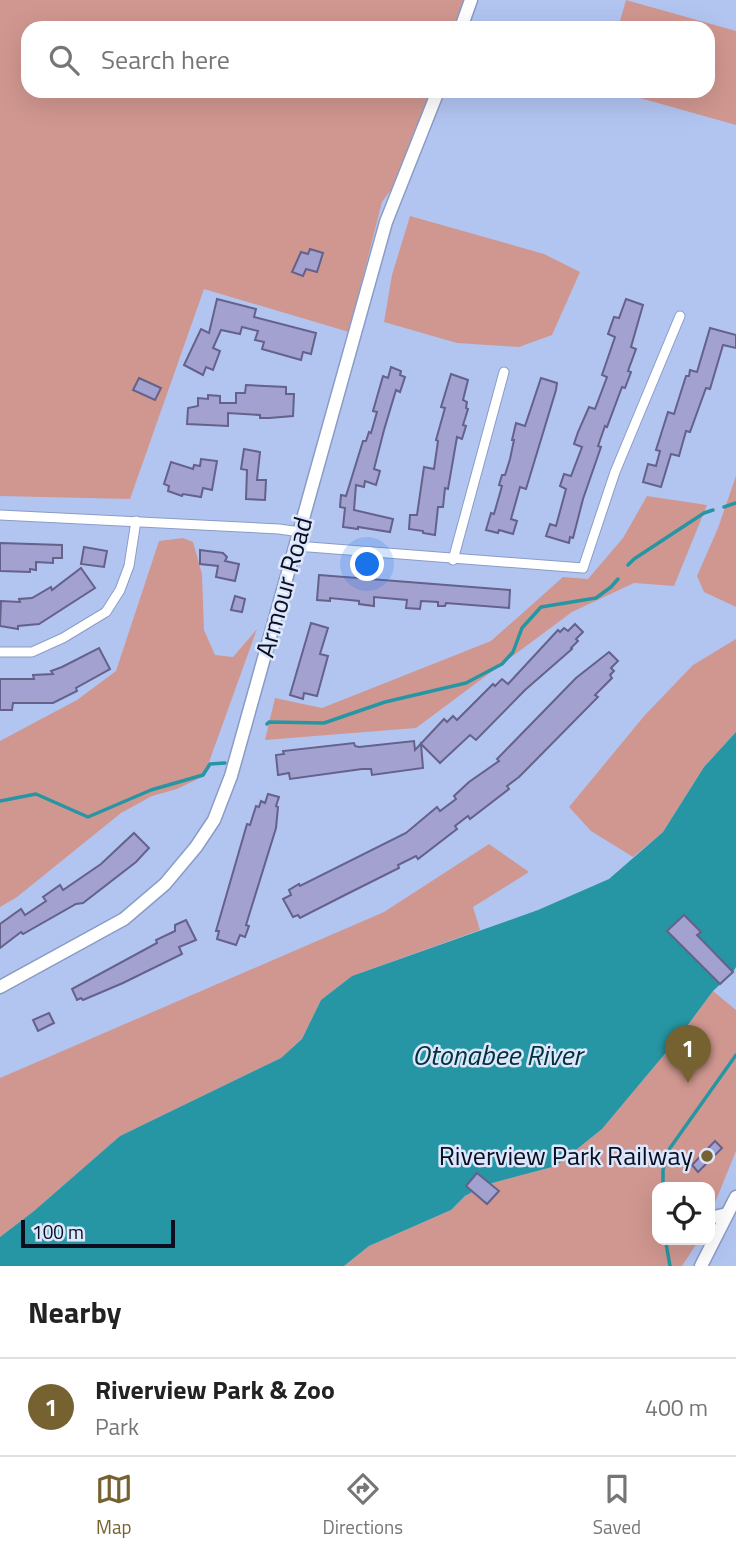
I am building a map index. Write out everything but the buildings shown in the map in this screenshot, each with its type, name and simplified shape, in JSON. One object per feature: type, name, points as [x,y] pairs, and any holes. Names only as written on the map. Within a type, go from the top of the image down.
[{"type":"main road","points":[[464,21],[471,0]]},
{"type":"main road","name":"Armour Road","points":[[0,987],[124,919],[165,884],[197,847],[214,820],[231,776],[386,222],[435,98]]},
{"type":"main road","points":[[704,1262],[736,1197]]},
{"type":"main road","points":[[715,1217],[727,1214]]},
{"type":"street","points":[[296,546],[583,568],[615,472],[680,316]]},
{"type":"street","points":[[453,560],[504,372]]},
{"type":"street","points":[[0,515],[279,528],[300,532]]},
{"type":"street","points":[[0,652],[32,652],[63,638],[106,612],[120,590],[130,566],[136,521]]},
{"type":"shaded area","points":[[0,0],[471,0],[464,21],[21,21],[21,98],[433,98],[399,179],[382,202],[349,332],[204,289],[130,499],[0,496]]},
{"type":"shaded area","points":[[626,0],[701,21],[620,21]]},
{"type":"shaded area","points":[[715,25],[736,31],[736,125],[640,98],[715,98]]},
{"type":"shaded area","points":[[410,216],[544,254],[580,272],[552,335],[519,347],[457,343],[384,322],[392,275]]},
{"type":"shaded area","points":[[736,476],[736,607],[704,592],[697,576],[718,528]]},
{"type":"shaded area","points":[[647,496],[707,505],[674,586],[634,583],[572,612],[416,728],[265,740],[275,698],[322,708],[491,641],[563,577],[588,579],[623,538]]},
{"type":"shaded area","points":[[183,538],[193,542],[202,574],[204,630],[215,655],[233,657],[257,629],[204,776],[177,789],[152,796],[121,813],[17,897],[0,907],[0,741],[77,700],[116,671],[159,541]]},
{"type":"shaded area","points":[[736,639],[736,732],[704,767],[663,832],[633,857],[591,831],[569,807],[645,715],[693,665]]},
{"type":"shaded area","points":[[489,844],[529,872],[473,907],[480,930],[352,976],[321,1000],[302,1039],[281,1058],[120,1136],[0,1237],[0,1078],[384,912]]},
{"type":"shaded area","points":[[713,991],[736,1010],[736,1151],[715,1203],[715,1182],[652,1182],[652,1245],[696,1245],[682,1266],[344,1266],[369,1246],[451,1210],[465,1196],[485,1185],[556,1166],[602,1129],[679,1037]]},
{"type":"water","name":"Otonabee River","points":[[736,732],[736,967],[713,991],[679,1037],[602,1129],[556,1166],[485,1185],[465,1196],[451,1210],[369,1246],[344,1266],[0,1266],[0,1237],[120,1136],[281,1058],[302,1039],[321,1000],[352,976],[538,910],[609,879],[663,832],[704,767]]},
{"type":"waterway","points":[[724,507],[736,503]]},
{"type":"waterway","points":[[628,565],[704,513],[713,510]]},
{"type":"waterway","points":[[267,724],[324,723],[385,702],[466,683],[502,664],[513,652],[522,628],[541,607],[596,598],[618,579]]},
{"type":"waterway","points":[[0,801],[36,794],[88,817],[151,790],[203,775],[210,764],[225,763]]},
{"type":"waterway","points":[[663,1182],[663,1170],[670,1148],[736,1055]]},
{"type":"waterway","points":[[666,1245],[670,1266]]},
{"type":"place","name":"Riverview Park & Zoo","points":[[688,1083]]},
{"type":"place","name":"Riverview Park Railway","points":[[707,1156]]}]
